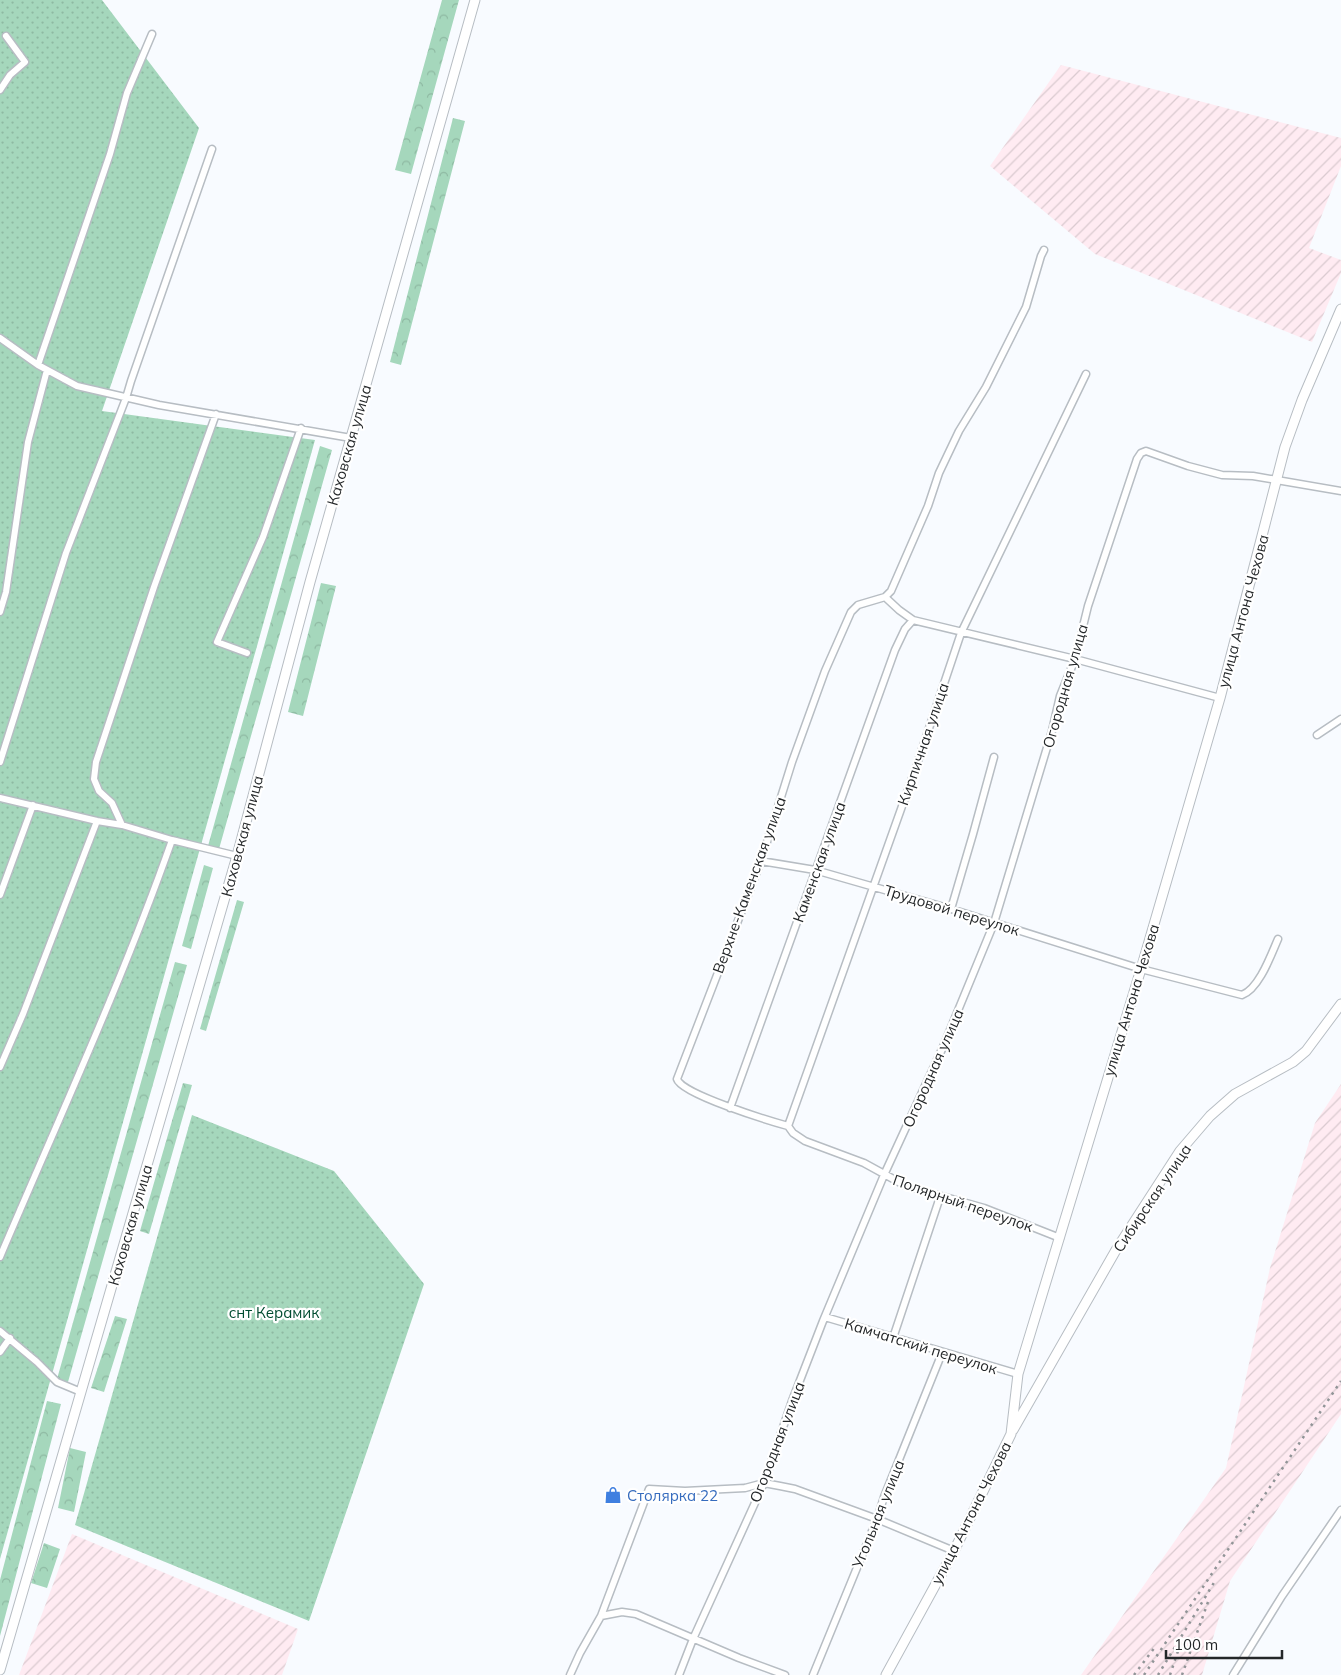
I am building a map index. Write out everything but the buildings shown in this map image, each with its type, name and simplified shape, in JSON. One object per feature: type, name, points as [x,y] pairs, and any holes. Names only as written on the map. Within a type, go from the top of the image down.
[{"type":"street","name":"Каховская улица","points":[[0,1670],[237,856],[310,582],[475,0]]},
{"type":"street","points":[[38,365],[110,154],[127,92],[152,34]]},
{"type":"street","points":[[0,90],[10,75],[24,62],[6,36]]},
{"type":"street","points":[[0,762],[66,553],[126,398],[212,149]]},
{"type":"street","points":[[1044,250],[1026,307],[986,387],[959,431],[939,473],[928,506],[891,591],[885,597],[913,620],[1075,659],[1220,698]]},
{"type":"street","name":"улица Антона Чехова","points":[[886,1675],[954,1551],[1011,1434],[1018,1374],[1141,969],[1220,698],[1291,427],[1341,309]]},
{"type":"street","points":[[0,338],[38,365],[77,386],[126,398],[351,438]]},
{"type":"street","points":[[0,612],[6,592],[28,442],[47,370]]},
{"type":"street","name":"Кирпичная улица","points":[[788,1126],[916,767],[961,632],[1086,374]]},
{"type":"street","points":[[122,825],[112,803],[99,790],[94,779],[96,762],[154,587],[216,414]]},
{"type":"street","points":[[247,653],[217,642],[263,537],[301,428]]},
{"type":"street","name":"Огородная улица","points":[[679,1675],[693,1639],[764,1483],[792,1401],[825,1317],[884,1175],[943,1047],[994,923],[1052,731],[1060,696],[1075,659],[1088,606],[1135,465],[1141,453],[1148,452],[1188,466],[1228,476],[1253,476],[1277,481]]},
{"type":"street","points":[[1277,481],[1341,490]]},
{"type":"street","name":"Верхне-Каменская улица","points":[[788,1126],[730,1108],[681,1086],[677,1079],[761,861],[792,762],[825,671],[851,612],[858,605],[885,597]]},
{"type":"street","name":"Каменская улица","points":[[730,1108],[895,650],[913,620]]},
{"type":"street","points":[[1317,735],[1341,719]]},
{"type":"street","points":[[950,909],[994,757]]},
{"type":"street","points":[[0,798],[122,825],[237,856]]},
{"type":"street","points":[[0,895],[33,805]]},
{"type":"street","points":[[0,1067],[23,1014],[97,821]]},
{"type":"street","points":[[0,1257],[109,1006],[172,840]]},
{"type":"street","name":"Трудовой переулок","points":[[761,861],[815,870],[874,886],[1141,969],[1242,995],[1249,991],[1262,974],[1278,939]]},
{"type":"street","name":"Сибирская улица","points":[[1011,1434],[1116,1250],[1180,1151],[1210,1116],[1235,1094],[1293,1062],[1306,1051],[1341,1004]]},
{"type":"street","name":"Полярный переулок","points":[[788,1126],[793,1133],[805,1141],[864,1163],[906,1186],[984,1208],[1060,1238]]},
{"type":"street","points":[[893,1338],[940,1197]]},
{"type":"street","name":"Камчатский переулок","points":[[825,1317],[1018,1374]]},
{"type":"street","points":[[0,1331],[57,1382],[81,1392]]},
{"type":"street","points":[[0,1352],[10,1338]]},
{"type":"street","name":"Угольная улица","points":[[813,1675],[942,1353]]},
{"type":"street","points":[[570,1675],[601,1616],[649,1489],[679,1492],[744,1488],[764,1483],[795,1489],[877,1519],[954,1551]]},
{"type":"street","points":[[1233,1675],[1282,1596],[1341,1510]]},
{"type":"street","points":[[601,1616],[614,1612],[629,1612],[785,1675]]},
{"type":"shaded area","points":[[1061,65],[1341,138],[1341,166],[1309,248],[1341,260],[1341,273],[1312,342],[1095,254],[990,166]]},
{"type":"shaded area","points":[[1341,1084],[1341,1414],[1230,1581],[1202,1675],[1081,1675],[1226,1468],[1270,1268],[1315,1123]]},
{"type":"shaded area","points":[[72,1534],[298,1629],[282,1675],[19,1675]]},
{"type":"green space","points":[[0,0],[102,0],[199,128],[102,411],[315,440],[0,1559]]},
{"type":"green space","points":[[442,0],[459,0],[411,174],[395,170]]},
{"type":"green space","points":[[453,118],[465,121],[401,365],[390,362]]},
{"type":"green space","points":[[320,446],[332,450],[219,849],[208,846]]},
{"type":"green space","points":[[321,583],[336,586],[303,716],[288,712]]},
{"type":"green space","points":[[204,865],[213,868],[191,949],[182,946]]},
{"type":"green space","points":[[237,900],[244,902],[206,1031],[200,1029]]},
{"type":"green space","points":[[175,962],[187,965],[68,1382],[57,1379]]},
{"type":"green space","points":[[183,1083],[192,1085],[149,1234],[140,1231]]},
{"type":"green space","name":"снт Керамик","points":[[192,1115],[334,1171],[424,1284],[309,1621],[75,1525]]},
{"type":"green space","points":[[115,1316],[127,1319],[104,1392],[91,1388]]},
{"type":"green space","points":[[47,1401],[61,1404],[0,1636],[0,1580]]},
{"type":"green space","points":[[70,1448],[86,1452],[74,1512],[58,1508]]},
{"type":"green space","points":[[44,1543],[60,1549],[47,1588],[31,1583]]},
{"type":"railway","points":[[1144,1675],[1341,1381]]},
{"type":"railway","points":[[1158,1675],[1215,1581]]},
{"type":"railway","points":[[1182,1675],[1208,1602]]},
{"type":"railway","points":[[1134,1675],[1155,1647]]},
{"type":"railway","points":[[1170,1675],[1178,1651]]},
{"type":"place","name":"Столярка 22","points":[[613,1495]]}]
